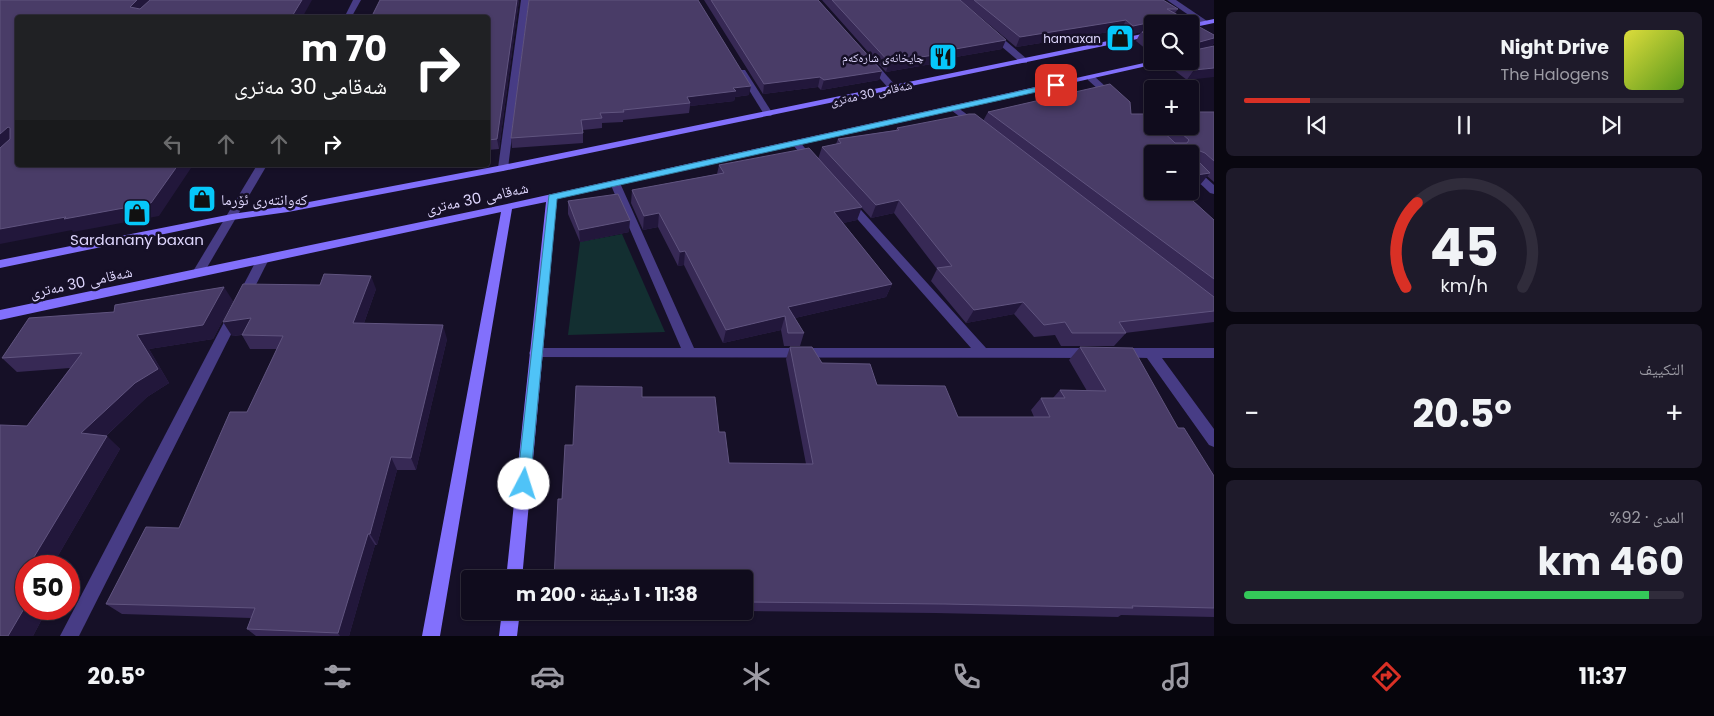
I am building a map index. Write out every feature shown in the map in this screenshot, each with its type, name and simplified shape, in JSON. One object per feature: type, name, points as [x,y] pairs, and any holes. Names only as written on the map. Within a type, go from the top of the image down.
[{"type":"main road","name":"شەقامی 30 مەتری","points":[[0,264],[232,217],[288,209],[503,168],[1144,36]]},
{"type":"main road","name":"شەقامی 30 مەتری","points":[[0,315],[507,207],[1144,66]]},
{"type":"main road","points":[[515,570],[552,197]]},
{"type":"main road","points":[[431,636],[507,207]]},
{"type":"main road","points":[[508,636],[510,620]]},
{"type":"street","points":[[348,15],[357,0]]},
{"type":"street","points":[[503,168],[525,0]]},
{"type":"street","points":[[1170,0],[1210,22]]},
{"type":"street","points":[[981,24],[1024,61]]},
{"type":"street","points":[[867,59],[893,88]]},
{"type":"street","points":[[738,65],[768,114]]},
{"type":"street","points":[[1091,78],[1118,103]]},
{"type":"street","points":[[954,108],[986,133]]},
{"type":"street","points":[[796,143],[822,172]]},
{"type":"street","points":[[198,273],[261,167]]},
{"type":"street","points":[[1199,177],[1214,191]]},
{"type":"street","points":[[614,183],[690,353]]},
{"type":"street","points":[[841,194],[982,353]]},
{"type":"street","points":[[69,636],[262,259]]},
{"type":"street","points":[[536,353],[1214,353]]},
{"type":"street","points":[[1151,353],[1214,441]]},
{"type":"green space","points":[[622,234],[665,332],[568,335],[580,242]]},
{"type":"building","points":[[0,0],[137,0],[130,7],[140,9],[150,0],[302,0],[293,15],[15,15],[15,167],[177,167],[151,203],[0,229],[0,148],[10,139],[10,128],[8,127],[0,134]]},
{"type":"building","points":[[380,0],[517,0],[497,139],[490,140],[490,15],[372,15]]},
{"type":"building","points":[[529,0],[698,0],[751,86],[733,88],[736,91],[687,97],[690,103],[623,110],[624,112],[600,113],[602,118],[581,120],[583,133],[511,138]]},
{"type":"building","points":[[711,0],[818,0],[882,71],[824,80],[820,77],[764,84]]},
{"type":"building","points":[[832,0],[960,0],[1006,40],[944,51],[947,53],[889,62]]},
{"type":"building","points":[[974,0],[1163,0],[1178,9],[1167,9],[1178,15],[1144,15],[1144,24],[1133,26],[1126,20],[1020,37]]},
{"type":"building","points":[[1199,27],[1214,35],[1214,38],[1199,42]]},
{"type":"building","points":[[1214,46],[1214,68],[1199,70],[1199,49]]},
{"type":"building","points":[[1110,84],[1130,102],[1131,114],[1144,115],[1144,135],[1167,135],[1175,143],[1187,143],[1189,140],[1183,135],[1199,135],[1199,112],[1214,112],[1214,161],[1205,153],[1199,152],[1199,145],[1144,145],[1144,200],[1192,200],[1214,220],[1214,279],[988,112]]},
{"type":"building","points":[[975,114],[1214,297],[1214,311],[1119,322],[1126,333],[1072,333],[1065,322],[1044,325],[1023,302],[974,310],[937,268],[952,266],[899,200],[876,205],[822,147],[841,143],[838,139],[899,130],[897,128]]},
{"type":"building","points":[[809,148],[862,207],[834,212],[892,284],[788,307],[804,333],[788,333],[785,316],[726,330],[685,251],[680,252],[659,213],[644,216],[632,190],[724,173],[719,165]]},
{"type":"building","points":[[1199,162],[1210,173],[1199,175]]},
{"type":"building","points":[[618,194],[630,220],[579,230],[568,201]]},
{"type":"building","points":[[324,274],[371,276],[353,323],[443,325],[411,458],[391,457],[370,534],[368,534],[338,633],[247,629],[255,608],[106,604],[146,527],[179,528],[230,412],[247,412],[283,336],[242,335],[251,318],[223,322],[243,284],[320,285]]},
{"type":"building","points":[[224,287],[203,325],[137,335],[158,369],[135,383],[81,433],[107,436],[35,555],[15,555],[15,620],[17,620],[8,636],[0,636],[0,425],[27,426],[82,353],[2,358],[29,318],[114,312],[115,305]]},
{"type":"building","points":[[790,347],[812,347],[822,363],[870,364],[877,385],[945,386],[958,417],[1050,417],[1041,398],[1065,398],[1060,390],[1106,391],[1080,347],[1133,348],[1178,428],[1184,428],[1214,476],[1214,608],[753,602],[753,570],[554,570],[558,499],[562,499],[565,445],[573,445],[576,386],[642,387],[642,397],[715,397],[719,432],[725,432],[729,463],[813,464]]},
{"type":"place","name":"hamaxan","points":[[1120,38]]},
{"type":"place","name":"چایخانەی شارەکەم","points":[[943,57]]},
{"type":"place","name":"کەوانتەری ئۆرما","points":[[202,199]]},
{"type":"place","name":"Sardanany baxan","points":[[137,213]]},
{"type":"route","points":[[524,484],[552,197],[1056,85]]}]
